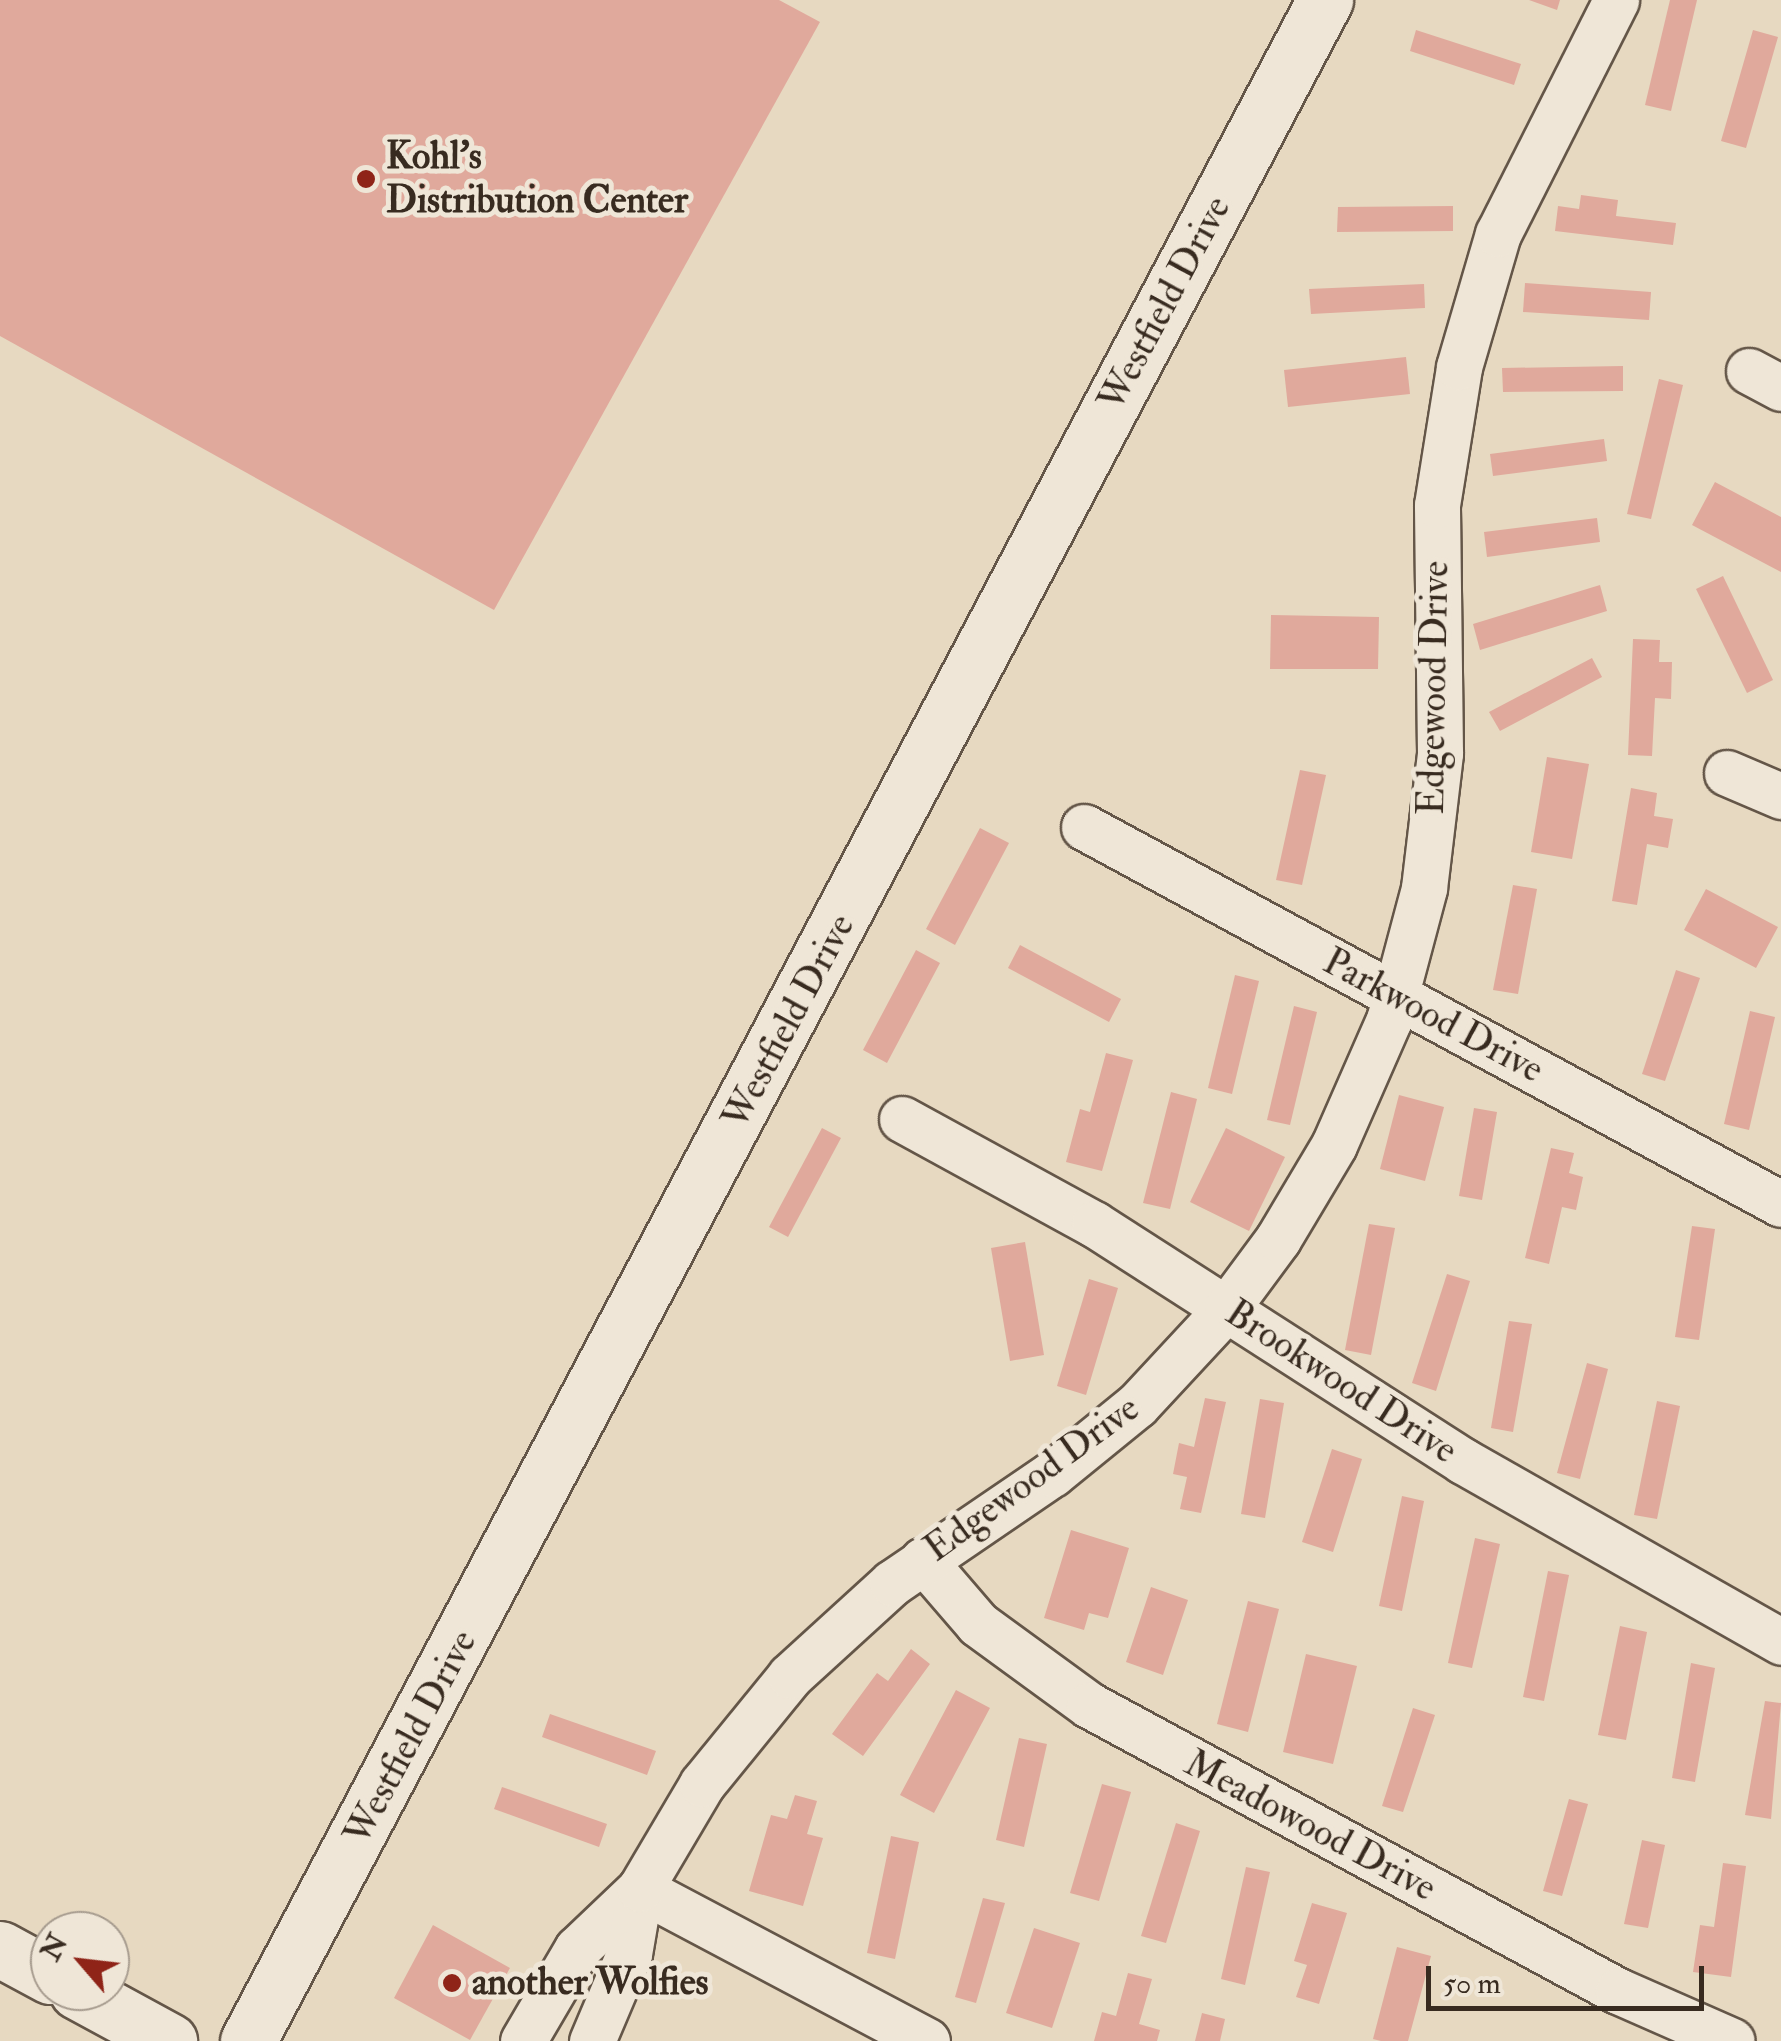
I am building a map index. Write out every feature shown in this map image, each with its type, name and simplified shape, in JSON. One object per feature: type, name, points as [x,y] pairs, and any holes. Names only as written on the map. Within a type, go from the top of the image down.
[{"type":"street","name":"Westfield Drive","points":[[248,2041],[1326,0]]},
{"type":"street","name":"Edgewood Drive","points":[[523,2041],[577,1949],[640,1889],[736,1740],[830,1637],[923,1560],[1095,1441],[1227,1308],[1334,1146],[1396,996],[1424,888],[1436,807],[1437,504],[1459,367],[1504,218],[1616,0]]},
{"type":"street","points":[[1727,773],[1781,796]]},
{"type":"street","name":"Parkwood Drive","points":[[1084,828],[1781,1204]]},
{"type":"street","name":"Brookwood Drive","points":[[902,1119],[1094,1224],[1463,1461],[1781,1642]]},
{"type":"street","name":"Meadowood Drive","points":[[923,1560],[978,1624],[1089,1705],[1618,1991],[1732,2041]]},
{"type":"street","name":"Edgewood Drive","points":[[592,2041],[629,1954],[640,1889]]},
{"type":"street","points":[[640,1889],[928,2041]]},
{"type":"street","points":[[0,1949],[30,1965]]},
{"type":"street","points":[[114,2011],[169,2041]]},
{"type":"building","name":"Kohl’s Distribution Center","points":[[0,0],[779,0],[820,22],[494,610],[0,336]]},
{"type":"building","points":[[1529,0],[1560,0],[1557,10]]},
{"type":"building","points":[[1670,0],[1697,0],[1671,111],[1645,105]]},
{"type":"building","points":[[1416,30],[1521,64],[1514,85],[1410,51]]},
{"type":"building","points":[[1753,30],[1778,37],[1746,148],[1721,141]]},
{"type":"building","points":[[1581,195],[1618,200],[1616,216],[1676,223],[1673,245],[1555,231],[1558,206],[1579,209]]},
{"type":"building","points":[[1453,206],[1453,231],[1337,232],[1338,207]]},
{"type":"building","points":[[1525,283],[1651,292],[1649,320],[1523,312]]},
{"type":"building","points":[[1424,284],[1425,308],[1311,314],[1309,289]]},
{"type":"building","points":[[1406,357],[1410,394],[1288,407],[1284,370]]},
{"type":"building","points":[[1623,366],[1623,391],[1503,392],[1502,368]]},
{"type":"building","points":[[1659,379],[1683,385],[1651,519],[1627,514]]},
{"type":"building","points":[[1604,439],[1607,461],[1493,476],[1490,454]]},
{"type":"building","points":[[1715,482],[1781,517],[1781,572],[1692,525]]},
{"type":"building","points":[[1597,518],[1600,542],[1487,557],[1484,532]]},
{"type":"building","points":[[1723,576],[1773,680],[1747,693],[1696,589]]},
{"type":"building","points":[[1600,585],[1607,611],[1480,650],[1473,624]]},
{"type":"building","points":[[1271,615],[1379,617],[1378,669],[1270,669]]},
{"type":"building","points":[[1633,639],[1660,640],[1659,662],[1672,662],[1671,699],[1655,698],[1652,756],[1628,755]]},
{"type":"building","points":[[1592,658],[1602,677],[1500,731],[1489,712]]},
{"type":"building","points":[[1547,757],[1589,764],[1572,859],[1531,852]]},
{"type":"building","points":[[1300,770],[1326,775],[1302,885],[1276,880]]},
{"type":"building","points":[[1631,788],[1657,793],[1654,816],[1673,819],[1668,848],[1647,844],[1637,905],[1612,901]]},
{"type":"building","points":[[980,828],[1009,843],[955,945],[926,929]]},
{"type":"building","points":[[1513,885],[1537,889],[1518,994],[1493,990]]},
{"type":"building","points":[[1706,889],[1778,927],[1756,968],[1684,930]]},
{"type":"building","points":[[1020,945],[1121,999],[1109,1022],[1008,968]]},
{"type":"building","points":[[916,950],[940,963],[887,1063],[863,1050]]},
{"type":"building","points":[[1676,970],[1700,978],[1665,1081],[1642,1074]]},
{"type":"building","points":[[1235,975],[1259,981],[1232,1094],[1208,1088]]},
{"type":"building","points":[[1294,1006],[1317,1012],[1290,1125],[1267,1120]]},
{"type":"building","points":[[1750,1011],[1775,1017],[1749,1130],[1724,1124]]},
{"type":"building","points":[[1106,1053],[1133,1060],[1102,1171],[1066,1162],[1080,1109],[1090,1112]]},
{"type":"building","points":[[1171,1092],[1197,1099],[1170,1209],[1143,1203]]},
{"type":"building","points":[[1399,1095],[1444,1107],[1425,1181],[1380,1169]]},
{"type":"building","points":[[1474,1108],[1497,1112],[1482,1200],[1459,1196]]},
{"type":"building","points":[[822,1128],[841,1138],[788,1237],[769,1227]]},
{"type":"building","points":[[1226,1128],[1285,1157],[1249,1231],[1190,1202]]},
{"type":"building","points":[[1551,1148],[1574,1153],[1569,1173],[1583,1177],[1576,1210],[1562,1207],[1549,1264],[1525,1258]]},
{"type":"building","points":[[1369,1224],[1395,1228],[1371,1355],[1345,1350]]},
{"type":"building","points":[[1692,1226],[1715,1229],[1699,1340],[1675,1337]]},
{"type":"building","points":[[1025,1242],[1044,1355],[1010,1361],[991,1248]]},
{"type":"building","points":[[1447,1274],[1470,1281],[1436,1391],[1412,1383]]},
{"type":"building","points":[[1089,1279],[1118,1288],[1086,1395],[1057,1386]]},
{"type":"building","points":[[1509,1321],[1532,1324],[1513,1432],[1491,1428]]},
{"type":"building","points":[[1587,1363],[1608,1369],[1580,1479],[1557,1473]]},
{"type":"building","points":[[1205,1398],[1226,1402],[1201,1513],[1180,1509],[1187,1477],[1173,1474],[1179,1443],[1194,1447]]},
{"type":"building","points":[[1260,1399],[1284,1403],[1265,1518],[1241,1514]]},
{"type":"building","points":[[1657,1401],[1680,1406],[1657,1519],[1634,1515]]},
{"type":"building","points":[[1332,1449],[1362,1459],[1333,1552],[1302,1542]]},
{"type":"building","points":[[1402,1496],[1424,1501],[1402,1611],[1379,1606]]},
{"type":"building","points":[[1071,1530],[1129,1548],[1108,1618],[1089,1613],[1084,1630],[1044,1618]]},
{"type":"building","points":[[1475,1538],[1500,1544],[1472,1668],[1448,1663]]},
{"type":"building","points":[[1548,1571],[1569,1575],[1544,1701],[1523,1697]]},
{"type":"building","points":[[1151,1587],[1188,1600],[1163,1675],[1126,1662]]},
{"type":"building","points":[[1248,1601],[1279,1609],[1248,1732],[1217,1724]]},
{"type":"building","points":[[1620,1626],[1647,1632],[1626,1740],[1598,1735]]},
{"type":"building","points":[[911,1649],[930,1664],[863,1756],[832,1734],[877,1673],[888,1681]]},
{"type":"building","points":[[1306,1654],[1357,1666],[1333,1764],[1283,1752]]},
{"type":"building","points":[[1691,1663],[1715,1668],[1695,1782],[1672,1778]]},
{"type":"building","points":[[956,1690],[990,1708],[934,1813],[900,1795]]},
{"type":"building","points":[[1765,1701],[1781,1703],[1771,1819],[1745,1815]]},
{"type":"building","points":[[1413,1708],[1435,1715],[1403,1812],[1382,1806]]},
{"type":"building","points":[[550,1714],[656,1751],[647,1775],[542,1737]]},
{"type":"building","points":[[1019,1738],[1047,1744],[1024,1847],[996,1840]]},
{"type":"building","points":[[1102,1784],[1131,1792],[1099,1901],[1070,1893]]},
{"type":"building","points":[[502,1787],[607,1824],[599,1847],[494,1809]]},
{"type":"building","points":[[795,1795],[817,1801],[807,1834],[823,1838],[803,1906],[749,1891],[771,1815],[787,1819]]},
{"type":"building","points":[[1569,1799],[1588,1804],[1562,1896],[1543,1891]]},
{"type":"building","points":[[1176,1823],[1200,1831],[1166,1943],[1141,1936]]},
{"type":"building","points":[[891,1836],[919,1842],[895,1959],[867,1953]]},
{"type":"building","points":[[1642,1840],[1665,1845],[1648,1928],[1624,1924]]},
{"type":"building","points":[[1723,1863],[1746,1866],[1731,1977],[1693,1972],[1700,1925],[1714,1927]]},
{"type":"building","points":[[1246,1867],[1270,1872],[1245,1985],[1221,1979]]},
{"type":"building","points":[[983,1898],[1005,1903],[976,2003],[955,1997]]},
{"type":"building","points":[[1312,1903],[1347,1913],[1319,2004],[1296,1997],[1307,1965],[1294,1961]]},
{"type":"building","name":"another Wolfies","points":[[433,1925],[510,1968],[470,2040],[394,1998]]},
{"type":"building","points":[[1034,1928],[1080,1943],[1052,2028],[1006,2013]]},
{"type":"building","points":[[1397,1947],[1431,1956],[1408,2041],[1381,2041],[1373,2039]]},
{"type":"building","points":[[1128,1973],[1152,1979],[1139,2024],[1160,2030],[1157,2041],[1094,2041],[1102,2012],[1116,2016]]},
{"type":"building","points":[[1202,2013],[1225,2019],[1220,2041],[1195,2041]]},
{"type":"place","name":"Kohl’s Distribution Center","points":[[366,179]]},
{"type":"place","name":"another Wolfies","points":[[452,1983]]}]
